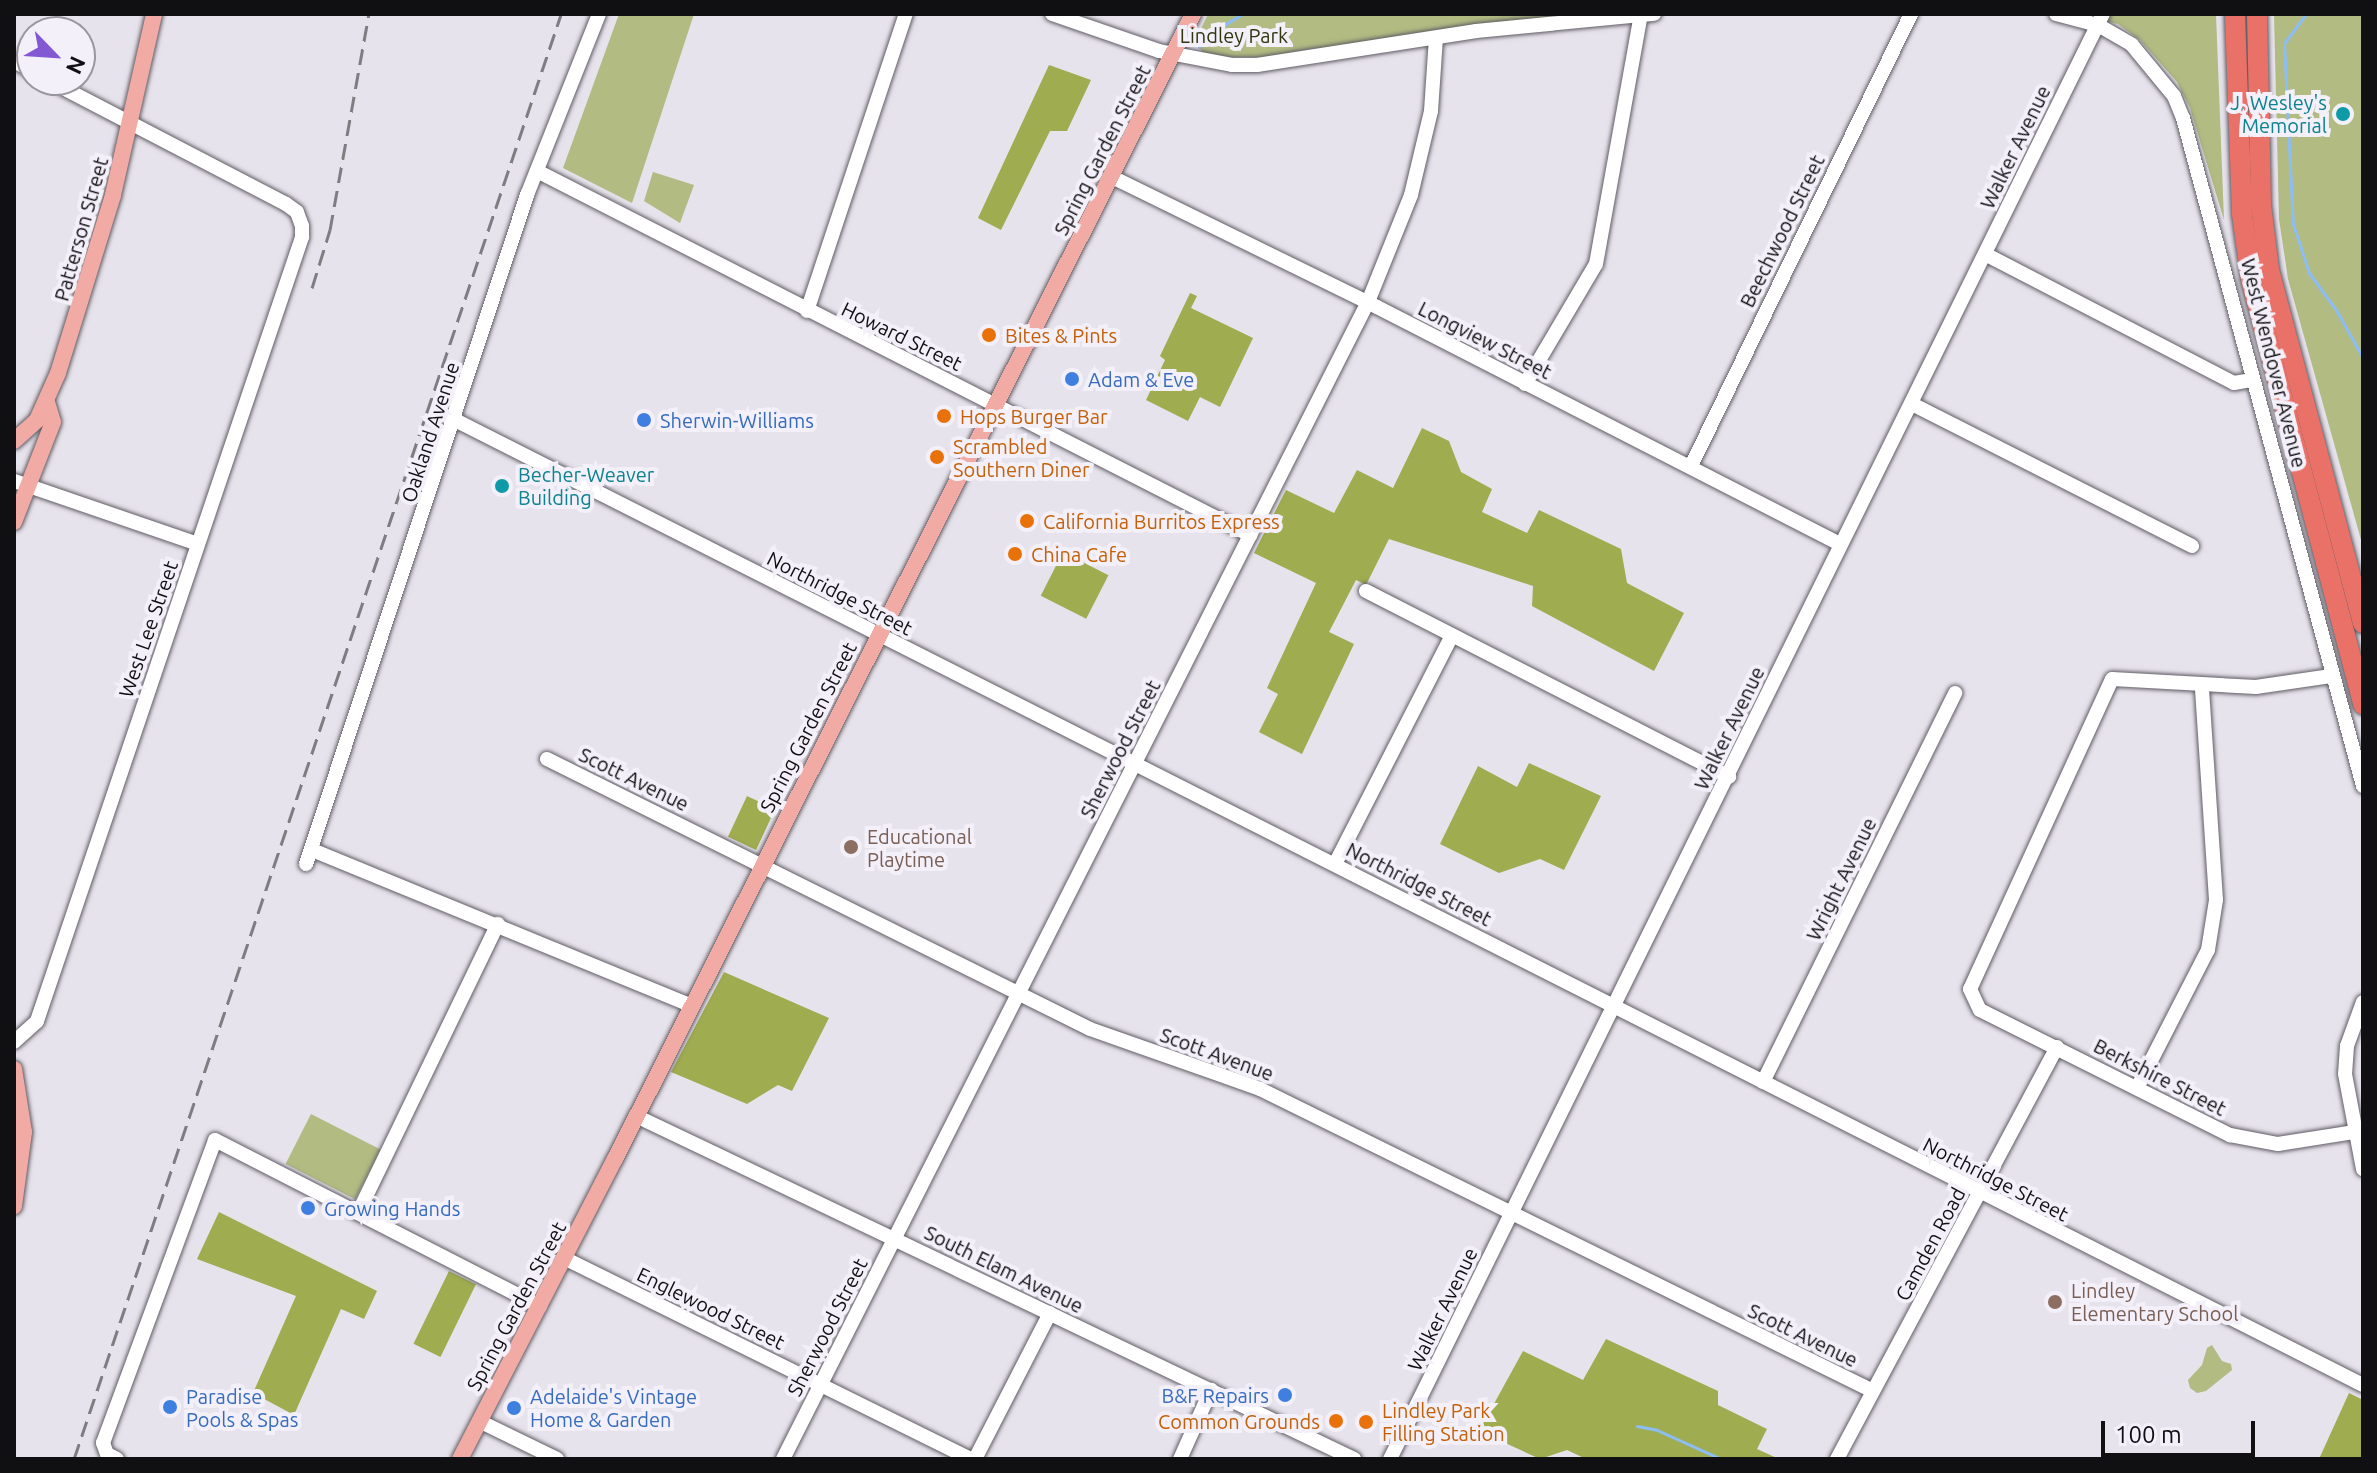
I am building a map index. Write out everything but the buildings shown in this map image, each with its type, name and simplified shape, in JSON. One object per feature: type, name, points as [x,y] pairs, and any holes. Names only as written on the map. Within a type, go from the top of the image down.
[{"type":"highway","name":"West Wendover Avenue","points":[[2235,14],[2245,247],[2363,704]]},
{"type":"highway","name":"West Wendover Avenue","points":[[2257,14],[2261,205],[2269,270],[2363,623]]},
{"type":"main road","name":"Patterson Street","points":[[14,441],[37,420],[47,402],[98,245],[131,125],[154,14]]},
{"type":"main road","name":"Spring Garden Street","points":[[460,1459],[1193,14]]},
{"type":"main road","points":[[14,522],[21,484],[53,422],[47,402]]},
{"type":"main road","points":[[14,1069],[21,1100],[14,1206]]},
{"type":"street","name":"Oakland Avenue","points":[[498,924],[309,857],[537,171],[599,14]]},
{"type":"street","points":[[807,311],[906,14]]},
{"type":"street","points":[[1052,14],[1174,53],[1232,65],[1257,65],[1476,31],[1645,15],[1596,264],[1525,384]]},
{"type":"street","name":"Beechwood Street","points":[[1691,466],[1911,14]]},
{"type":"street","points":[[2056,14],[2100,20],[2132,45],[2174,96],[2183,118],[2251,380],[2363,786]]},
{"type":"street","name":"Walker Avenue","points":[[1390,1459],[2100,20]]},
{"type":"street","name":"Sherwood Street","points":[[783,1459],[1368,302],[1411,195],[1431,111],[1436,38]]},
{"type":"street","points":[[78,96],[131,125]]},
{"type":"street","name":"West Lee Street","points":[[14,1042],[37,1021],[302,237],[302,219],[286,204],[131,125]]},
{"type":"street","name":"Howard Street","points":[[537,171],[1250,535]]},
{"type":"street","name":"Longview Street","points":[[1110,176],[1368,302],[1840,544]]},
{"type":"street","points":[[1985,254],[2234,383],[2251,380]]},
{"type":"street","points":[[1912,404],[2192,546]]},
{"type":"street","name":"Northridge Street","points":[[455,420],[1335,864],[1979,1194],[2363,1385]]},
{"type":"street","points":[[21,484],[198,544]]},
{"type":"street","points":[[1366,591],[1729,777]]},
{"type":"street","points":[[1335,864],[1452,635]]},
{"type":"street","points":[[2137,1088],[2208,950],[2210,938],[2216,900],[2202,687],[2256,687],[2331,676]]},
{"type":"street","name":"Berkshire Street","points":[[2202,687],[2112,679],[1970,989],[1980,1010],[2230,1135],[2278,1144],[2355,1132]]},
{"type":"street","name":"Wright Avenue","points":[[1763,1082],[1955,693]]},
{"type":"street","name":"Scott Avenue","points":[[547,759],[1113,1039],[1260,1089],[1873,1391]]},
{"type":"street","points":[[359,1211],[498,924],[690,1005]]},
{"type":"street","points":[[2363,1002],[2350,1034],[2345,1074],[2363,1169]]},
{"type":"street","name":"Camden Road","points":[[1837,1459],[2057,1047]]},
{"type":"street","name":"South Elam Avenue","points":[[636,1116],[1354,1459]]},
{"type":"street","points":[[112,1457],[103,1443],[215,1140],[540,1306]]},
{"type":"street","name":"Englewood Street","points":[[564,1258],[972,1459]]},
{"type":"street","points":[[972,1459],[1050,1313]]},
{"type":"street","points":[[1180,1459],[1211,1390]]},
{"type":"street","points":[[479,1421],[557,1459]]},
{"type":"green space","points":[[619,14],[694,14],[632,203],[563,168]]},
{"type":"green space","name":"Lindley Park","points":[[1208,14],[1612,14],[1271,57],[1226,57],[1203,53],[1199,47],[1198,35]]},
{"type":"green space","points":[[2079,14],[2216,14],[2224,220],[2190,108],[2177,82],[2140,40],[2118,24]]},
{"type":"green space","points":[[2274,14],[2363,14],[2363,547],[2288,279],[2279,219]]},
{"type":"green space","points":[[1049,65],[1091,80],[1067,131],[1050,131],[1001,230],[978,218]]},
{"type":"green space","points":[[653,172],[694,185],[680,223],[644,201]]},
{"type":"green space","points":[[1190,293],[1197,296],[1191,308],[1253,338],[1220,407],[1200,397],[1188,421],[1146,400],[1165,360],[1160,356]]},
{"type":"green space","points":[[1422,428],[1449,441],[1461,472],[1492,489],[1482,512],[1527,533],[1539,510],[1621,549],[1627,583],[1684,613],[1654,671],[1532,606],[1533,586],[1389,539],[1366,585],[1356,580],[1329,632],[1354,644],[1302,754],[1259,732],[1278,694],[1267,688],[1316,583],[1254,553],[1286,490],[1334,513],[1357,470],[1393,488]]},
{"type":"green space","points":[[1063,552],[1108,575],[1086,619],[1041,596]]},
{"type":"green space","points":[[1529,763],[1601,796],[1564,870],[1540,859],[1499,873],[1440,844],[1478,766],[1517,787]]},
{"type":"green space","points":[[747,796],[775,809],[756,850],[728,837]]},
{"type":"green space","points":[[724,972],[829,1018],[792,1091],[778,1085],[747,1104],[671,1072]]},
{"type":"green space","points":[[311,1114],[380,1149],[355,1199],[286,1164]]},
{"type":"green space","points":[[219,1212],[377,1291],[364,1319],[341,1309],[294,1415],[253,1393],[296,1296],[197,1259]]},
{"type":"green space","points":[[449,1271],[476,1284],[440,1357],[413,1344]]},
{"type":"green space","points":[[1606,1339],[1718,1391],[1718,1405],[1767,1429],[1757,1449],[1779,1459],[1586,1459],[1567,1450],[1540,1459],[1479,1431],[1523,1351],[1583,1380]]},
{"type":"green space","points":[[2212,1345],[2222,1361],[2231,1364],[2232,1370],[2206,1391],[2197,1393],[2190,1388],[2188,1380],[2202,1365],[2207,1348]]},
{"type":"green space","points":[[2349,1393],[2363,1400],[2363,1459],[2319,1459]]},
{"type":"waterway","points":[[1199,47],[1219,28],[1242,14]]},
{"type":"waterway","points":[[2306,14],[2284,43],[2293,224],[2309,273],[2336,310],[2363,358]]},
{"type":"waterway","points":[[1637,1426],[1657,1430],[1721,1459]]},
{"type":"railway","points":[[312,288],[330,230],[369,14]]},
{"type":"railway","points":[[74,1459],[561,14]]},
{"type":"place","name":"J. Wesley's Memorial","points":[[2343,114]]},
{"type":"place","name":"Bites & Pints","points":[[989,335]]},
{"type":"place","name":"Adam & Eve","points":[[1072,379]]},
{"type":"place","name":"Hops Burger Bar","points":[[944,416]]},
{"type":"place","name":"Sherwin-Williams","points":[[644,420]]},
{"type":"place","name":"Scrambled Southern Diner","points":[[937,457]]},
{"type":"place","name":"Becher-Weaver Building","points":[[502,486]]},
{"type":"place","name":"California Burritos Express","points":[[1027,521]]},
{"type":"place","name":"China Cafe","points":[[1015,554]]},
{"type":"place","name":"Educational Playtime","points":[[851,847]]},
{"type":"place","name":"Growing Hands","points":[[308,1208]]},
{"type":"place","name":"Lindley Elementary School","points":[[2055,1302]]},
{"type":"place","name":"B&F Repairs","points":[[1285,1395]]},
{"type":"place","name":"Paradise Pools & Spas","points":[[170,1407]]},
{"type":"place","name":"Adelaide's Vintage Home & Garden","points":[[514,1408]]},
{"type":"place","name":"Common Grounds","points":[[1336,1421]]},
{"type":"place","name":"Lindley Park Filling Station","points":[[1366,1422]]}]
